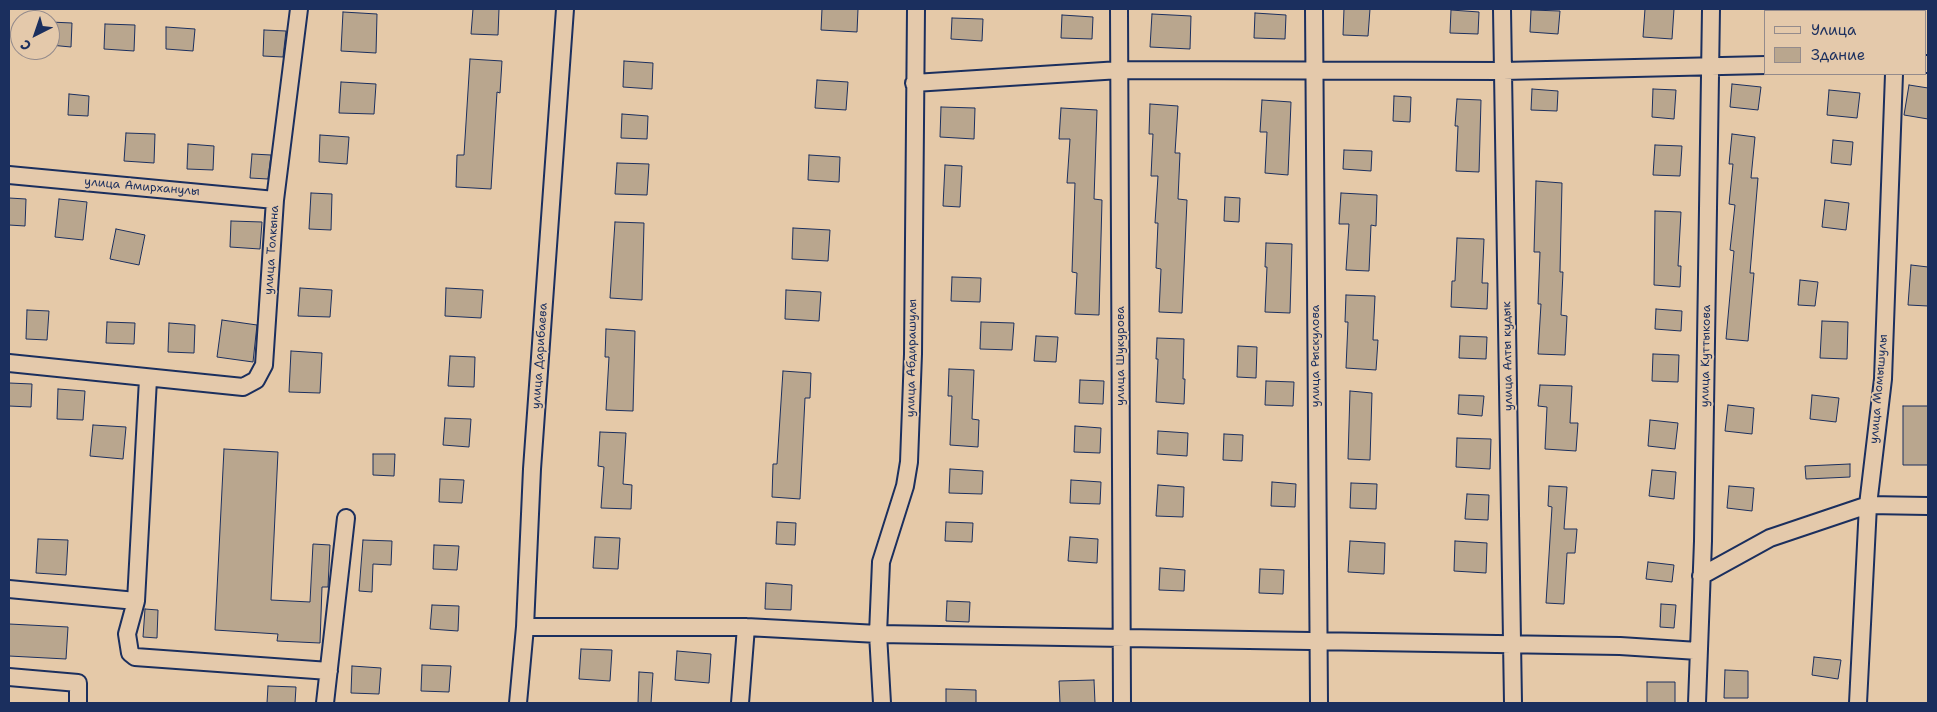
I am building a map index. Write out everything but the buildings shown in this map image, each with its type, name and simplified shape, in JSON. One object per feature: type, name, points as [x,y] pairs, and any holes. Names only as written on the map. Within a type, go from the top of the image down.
[{"type":"street","name":"улица Толкына","points":[[9,363],[148,379],[242,387],[256,380],[264,365],[275,200],[299,9]]},
{"type":"street","name":"улица Дарибаева","points":[[518,703],[533,459],[565,9]]},
{"type":"street","name":"улица Абдирашулы","points":[[882,703],[878,634],[881,562],[905,486],[910,462],[916,9]]},
{"type":"street","name":"улица Шукурова","points":[[1119,9],[1122,703]]},
{"type":"street","name":"улица Рыскулова","points":[[1314,9],[1319,703]]},
{"type":"street","name":"улица Алты кудык","points":[[1502,9],[1513,703]]},
{"type":"street","name":"улица Куттыкова","points":[[1697,703],[1711,9]]},
{"type":"street","points":[[914,84],[1120,70],[1314,69],[1503,71],[1764,65]]},
{"type":"street","name":"улица Момышулы","points":[[1858,703],[1868,505],[1883,378],[1894,75]]},
{"type":"street","name":"улица Амирханулы","points":[[9,175],[275,200]]},
{"type":"street","points":[[148,379],[136,601],[127,634],[130,652],[135,657],[329,671]]},
{"type":"street","points":[[1701,576],[1770,538],[1868,505],[1928,506]]},
{"type":"street","points":[[325,703],[346,518]]},
{"type":"street","points":[[9,589],[136,601]]},
{"type":"street","points":[[524,627],[746,627],[878,634],[1620,646],[1698,651]]},
{"type":"street","points":[[740,703],[746,627]]},
{"type":"street","points":[[9,677],[78,682],[78,703]]}]
